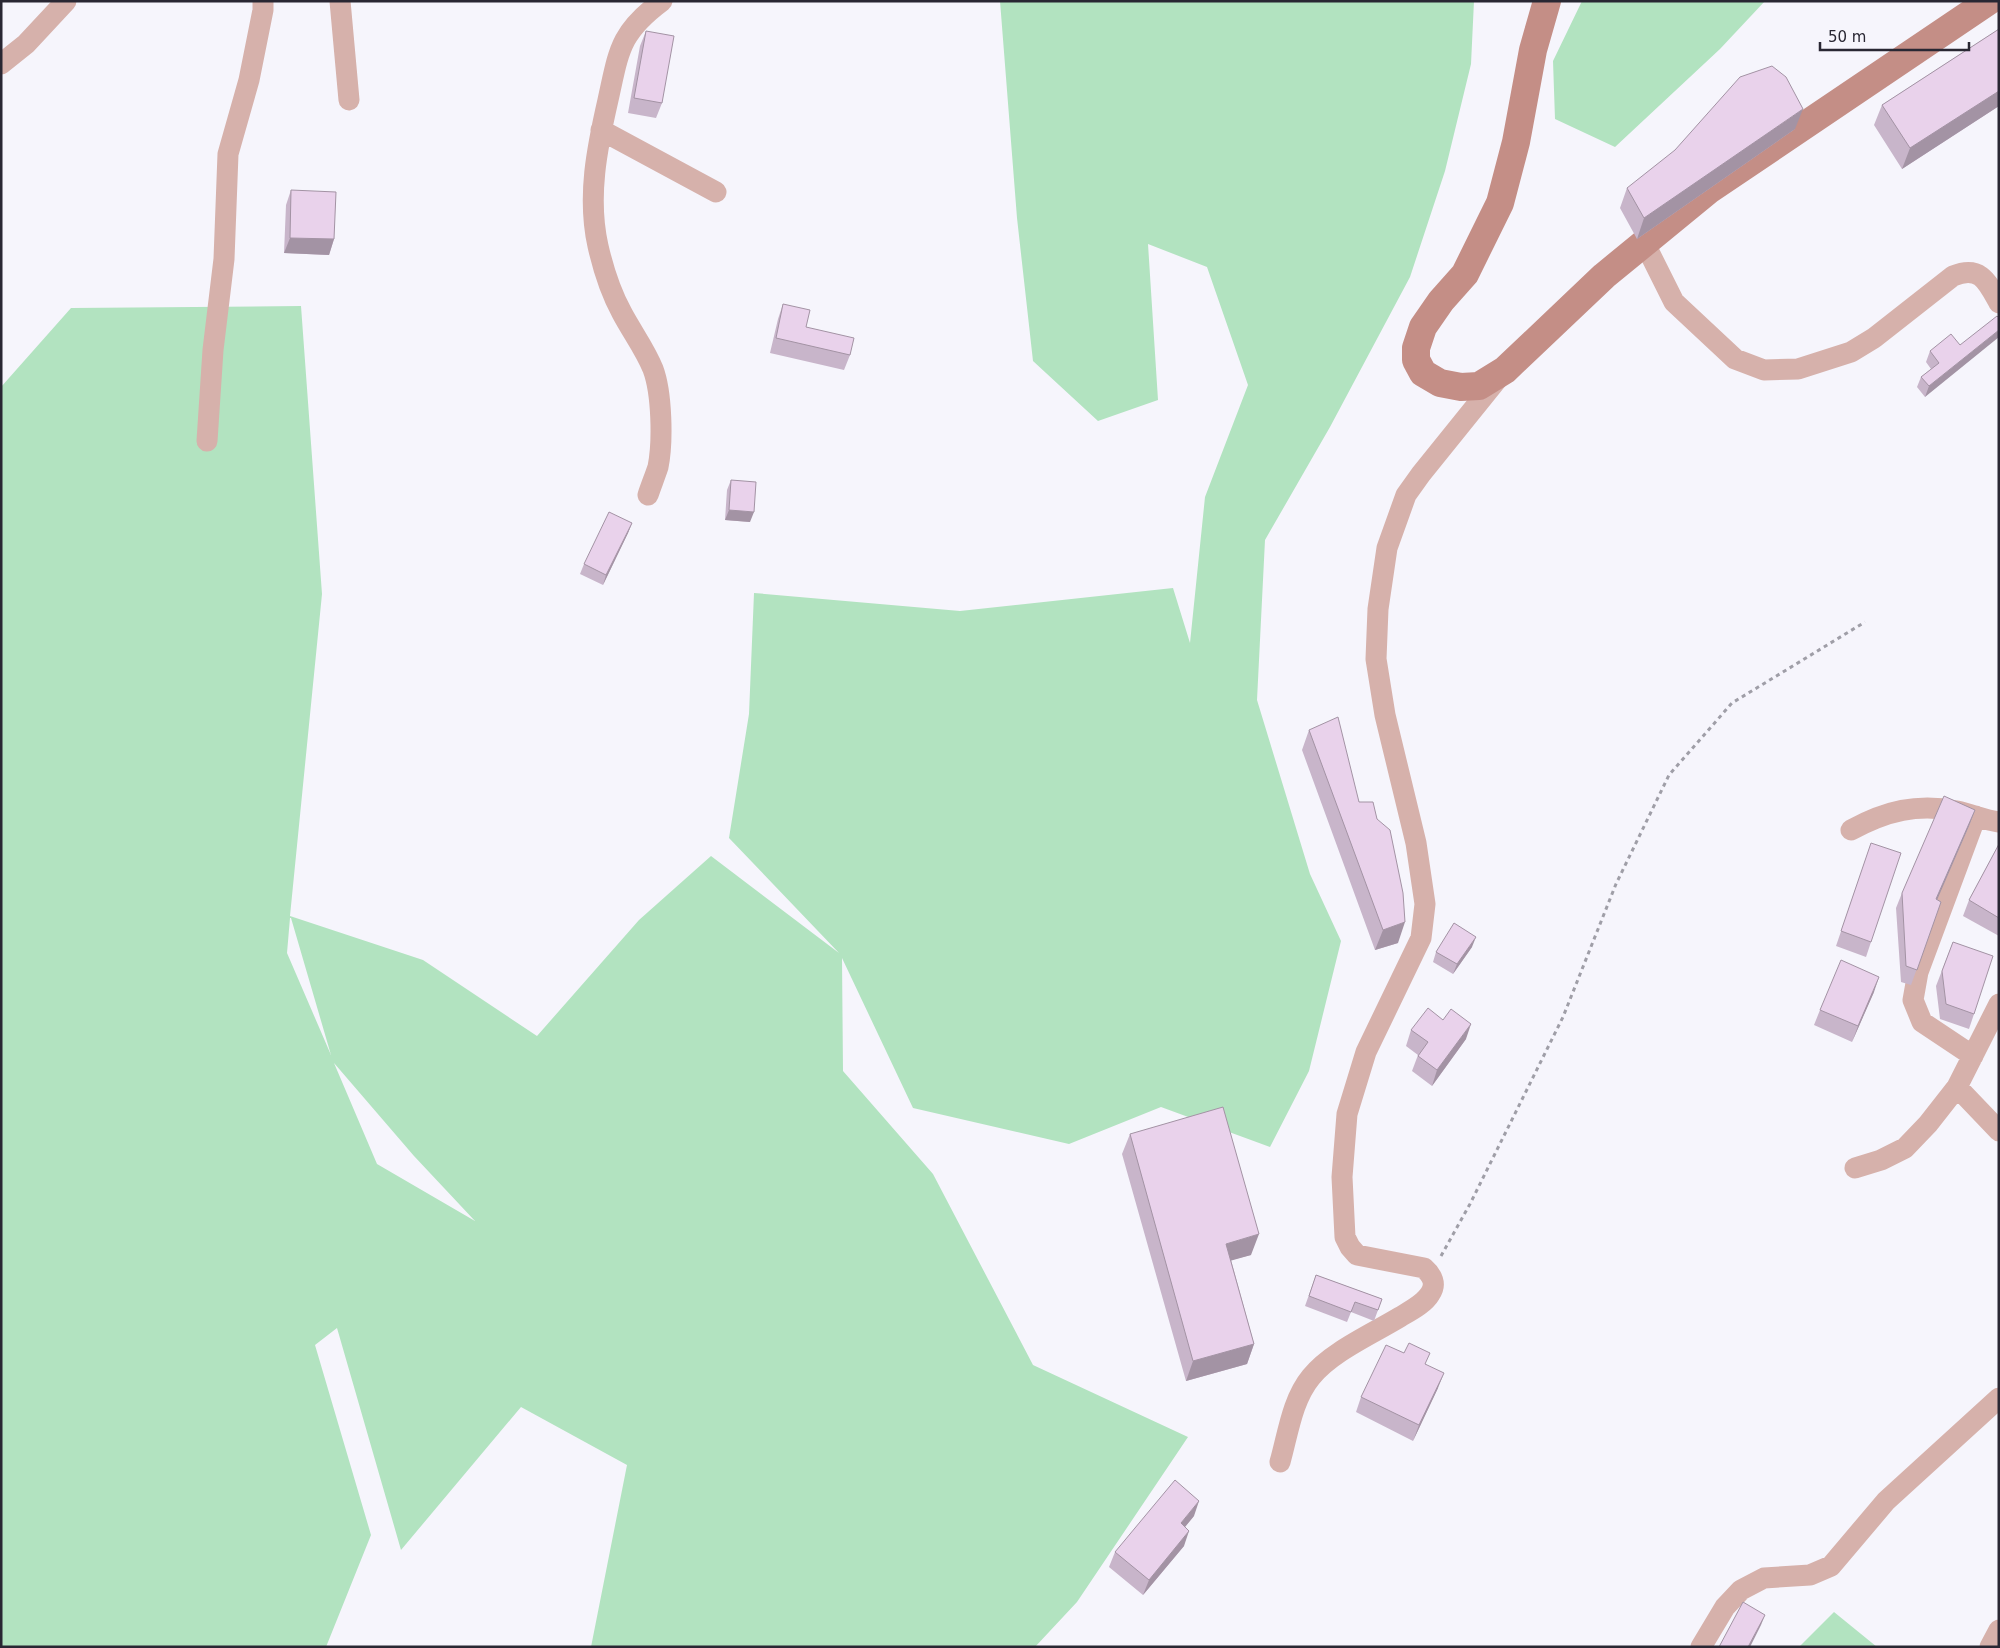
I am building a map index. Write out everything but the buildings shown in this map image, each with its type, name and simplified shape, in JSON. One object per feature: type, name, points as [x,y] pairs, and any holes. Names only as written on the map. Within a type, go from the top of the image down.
[{"type":"main road","points":[[1547,1],[1533,50],[1516,142],[1500,203],[1465,274],[1441,301],[1423,327],[1416,348],[1416,360],[1423,373],[1440,383],[1461,387],[1479,386],[1505,370],[1604,276],[1709,190],[1989,1]]},
{"type":"street","points":[[1,64],[26,44],[66,1]]},
{"type":"street","points":[[207,440],[213,350],[224,259],[228,154],[249,80],[263,10],[263,1]]},
{"type":"street","points":[[340,1],[349,100]]},
{"type":"street","points":[[648,496],[658,466],[659,402],[654,371],[641,344],[621,312],[608,281],[598,246],[592,212],[592,187],[601,130],[619,52],[630,30],[641,17],[662,1]]},
{"type":"street","points":[[601,130],[716,192]]},
{"type":"street","points":[[1645,244],[1674,302],[1735,359],[1764,370],[1798,369],[1850,352],[1874,338],[1953,276],[1964,271],[1973,272],[1984,277],[1999,303]]},
{"type":"street","points":[[1280,1462],[1302,1389],[1312,1375],[1327,1361],[1414,1308],[1430,1295],[1434,1280],[1431,1273],[1424,1268],[1357,1255],[1350,1247],[1346,1237],[1342,1176],[1347,1114],[1366,1052],[1420,938],[1425,904],[1416,844],[1385,715],[1376,659],[1378,609],[1387,548],[1406,495],[1505,370]]},
{"type":"street","points":[[1851,830],[1875,817],[1913,808],[1942,809],[1999,822]]},
{"type":"street","points":[[1973,1056],[1922,1022],[1913,1000],[1918,972],[1976,816]]},
{"type":"street","points":[[1856,1168],[1881,1160],[1905,1148],[1957,1087],[1999,1004]]},
{"type":"street","points":[[1957,1087],[1999,1131]]},
{"type":"street","points":[[1701,1647],[1725,1607],[1741,1590],[1764,1578],[1810,1575],[1831,1566],[1886,1501],[1999,1398]]},
{"type":"street","points":[[1990,1647],[1999,1630]]},
{"type":"path","points":[[1431,1273],[1470,1204],[1563,1016],[1616,884],[1669,775],[1732,703],[1865,622]]},
{"type":"green space","points":[[1000,1],[1474,1],[1471,64],[1445,171],[1410,277],[1330,427],[1265,540],[1257,700],[1310,874],[1341,941],[1309,1071],[1270,1147],[1161,1107],[1069,1144],[913,1108],[842,958],[843,1071],[933,1174],[1033,1365],[1188,1437],[1077,1602],[1035,1647],[591,1647],[627,1465],[521,1407],[401,1550],[337,1328],[315,1345],[371,1535],[326,1647],[1,1647],[1,387],[71,308],[301,306],[322,594],[290,916],[423,960],[537,1036],[639,920],[711,856],[839,953],[729,838],[749,714],[754,593],[960,611],[1173,588],[1190,643],[1205,497],[1248,385],[1207,267],[1148,244],[1158,400],[1098,421],[1033,361],[1017,218]],"holes":[[[291,918],[331,1055],[287,953]],[[334,1063],[414,1156],[475,1221],[377,1164]]]},
{"type":"green space","points":[[1582,1],[1765,1],[1720,49],[1615,147],[1555,119],[1553,61]]},
{"type":"green space","points":[[1834,1612],[1877,1647],[1799,1647]]}]
